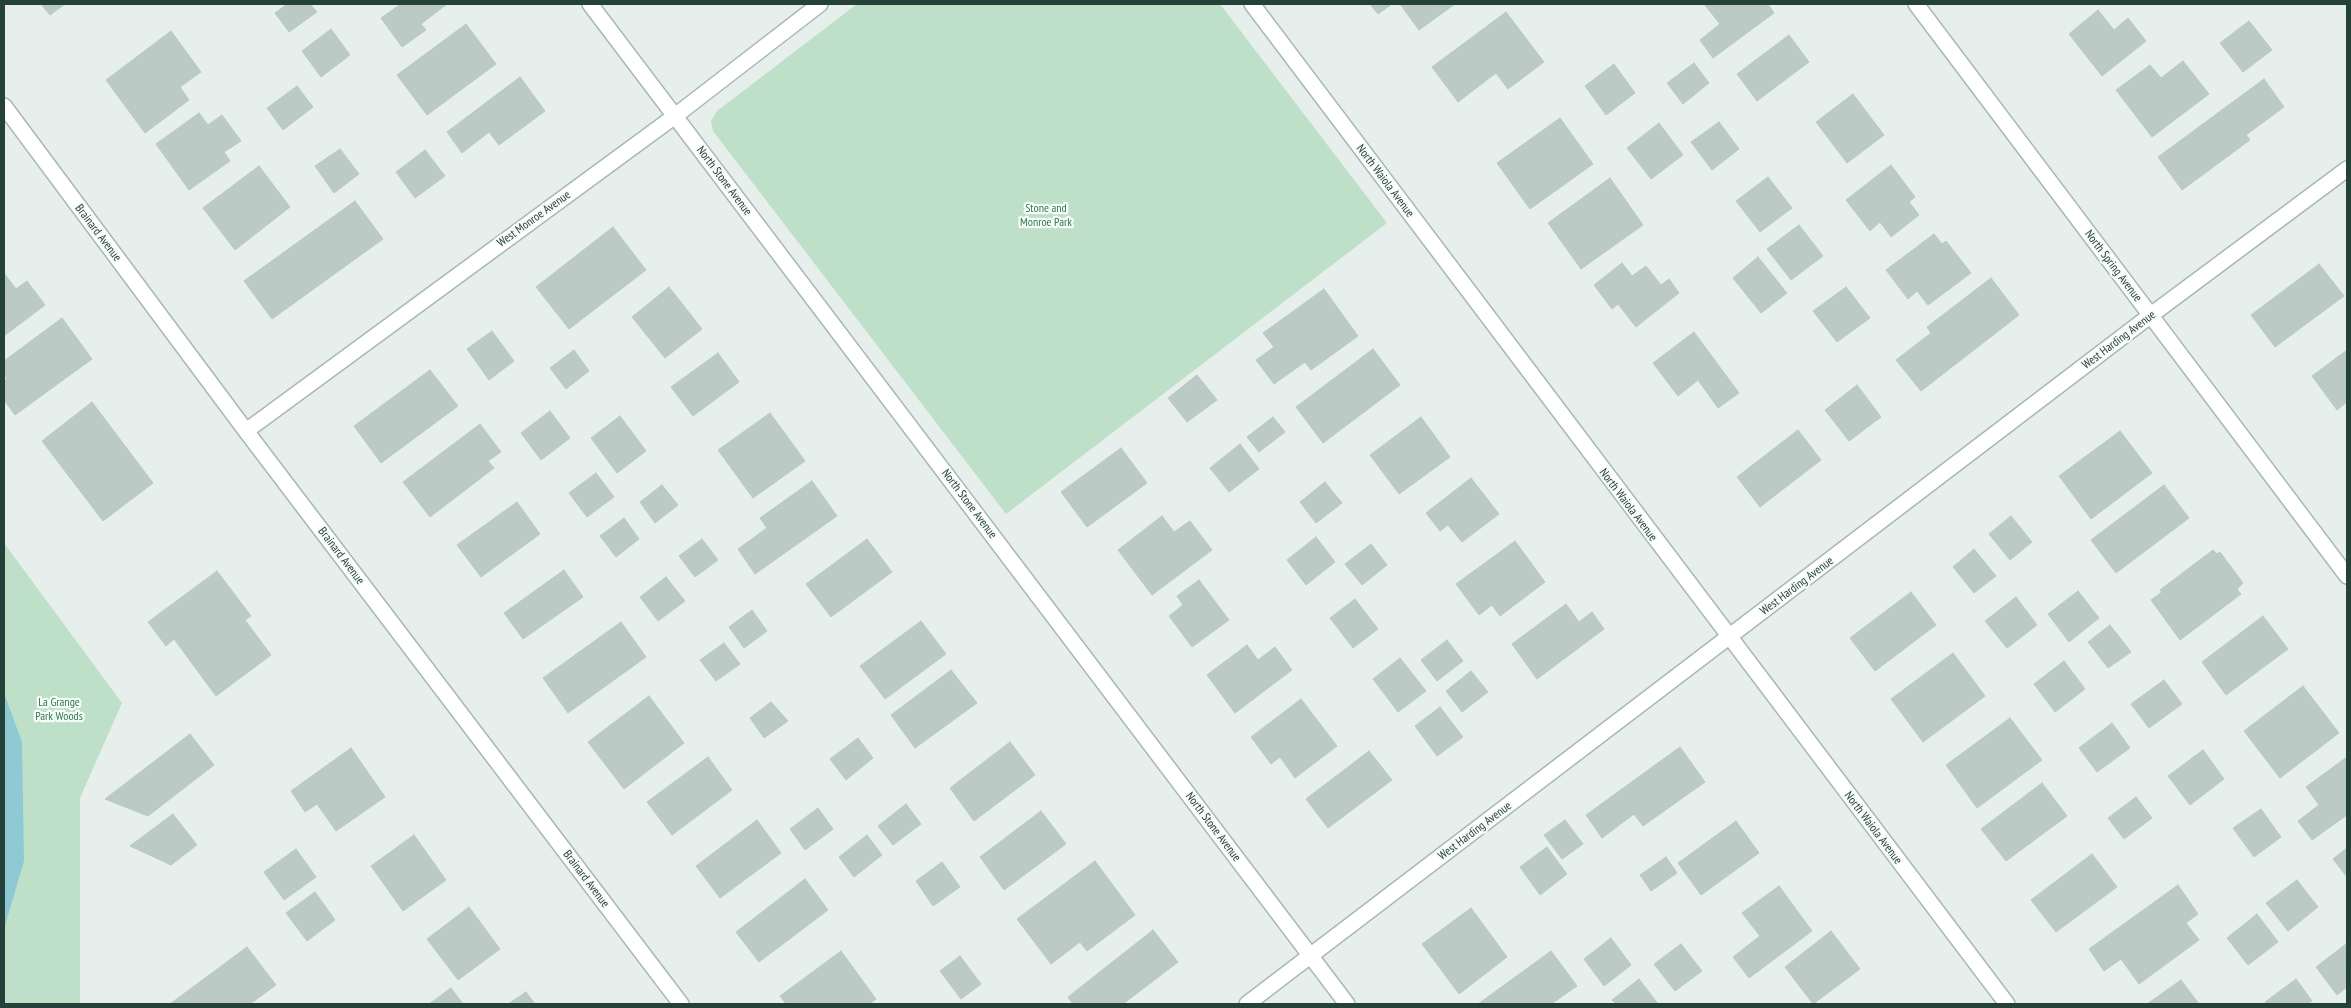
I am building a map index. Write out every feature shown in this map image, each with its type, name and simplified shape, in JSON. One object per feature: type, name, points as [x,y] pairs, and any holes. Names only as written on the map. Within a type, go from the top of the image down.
[{"type":"street","name":"North Stone Avenue","points":[[590,4],[1347,1004]]},
{"type":"street","name":"West Monroe Avenue","points":[[246,431],[675,116],[820,4]]},
{"type":"street","name":"North Waiola Avenue","points":[[1252,4],[1728,638],[2007,1004]]},
{"type":"street","name":"North Spring Avenue","points":[[1916,4],[2347,576]]},
{"type":"street","name":"Brainard Avenue","points":[[4,106],[246,431],[681,1004]]},
{"type":"street","name":"West Harding Avenue","points":[[1247,1004],[2151,315],[2347,169]]},
{"type":"green space","name":"Stone and Monroe Park","points":[[857,4],[1220,4],[1387,223],[1006,514],[713,131],[711,121],[717,111]]},
{"type":"green space","name":"La Grange Park Woods","points":[[4,543],[122,703],[80,798],[80,1004],[4,1004]]},
{"type":"water","points":[[4,693],[22,742],[24,861],[4,929]]},
{"type":"building","points":[[41,4],[65,4],[50,15]]},
{"type":"building","points":[[287,4],[310,4],[317,12],[289,32],[275,13]]},
{"type":"building","points":[[401,4],[447,4],[421,24],[426,30],[402,47],[381,18]]},
{"type":"building","points":[[1370,4],[1392,4],[1378,14]]},
{"type":"building","points":[[1400,4],[1455,4],[1419,30]]},
{"type":"building","points":[[1704,4],[1768,4],[1774,13],[1713,58],[1700,40],[1720,24]]},
{"type":"building","points":[[2098,10],[2114,30],[2128,18],[2146,41],[2102,76],[2069,34]]},
{"type":"building","points":[[1506,12],[1544,62],[1508,89],[1496,73],[1458,102],[1432,67]]},
{"type":"building","points":[[2249,21],[2272,50],[2243,72],[2220,43]]},
{"type":"building","points":[[466,24],[496,64],[427,115],[397,75]]},
{"type":"building","points":[[331,29],[350,55],[321,77],[302,51]]},
{"type":"building","points":[[171,31],[201,72],[180,87],[189,100],[145,133],[106,80]]},
{"type":"building","points":[[1789,35],[1809,62],[1757,101],[1737,74]]},
{"type":"building","points":[[2183,61],[2209,94],[2152,137],[2116,90],[2150,65],[2161,78]]},
{"type":"building","points":[[1694,63],[1709,83],[1683,104],[1667,83]]},
{"type":"building","points":[[1614,64],[1635,93],[1606,115],[1585,86]]},
{"type":"building","points":[[520,77],[545,111],[499,145],[489,132],[462,153],[447,132]]},
{"type":"building","points":[[2264,79],[2284,107],[2246,135],[2250,140],[2182,190],[2158,157]]},
{"type":"building","points":[[297,86],[313,107],[283,130],[267,108]]},
{"type":"building","points":[[1853,94],[1884,135],[1847,163],[1816,122]]},
{"type":"building","points":[[199,113],[208,125],[222,115],[241,141],[224,152],[230,161],[189,190],[156,144]]},
{"type":"building","points":[[1560,118],[1593,164],[1530,209],[1497,163]]},
{"type":"building","points":[[1719,122],[1739,149],[1712,170],[1691,142]]},
{"type":"building","points":[[1659,123],[1683,155],[1651,179],[1627,148]]},
{"type":"building","points":[[340,149],[359,174],[334,193],[315,166]]},
{"type":"building","points":[[425,150],[445,176],[415,198],[396,172]]},
{"type":"building","points":[[1891,165],[1915,197],[1909,202],[1919,215],[1891,237],[1880,222],[1870,231],[1846,200]]},
{"type":"building","points":[[259,166],[290,207],[235,250],[203,208]]},
{"type":"building","points":[[1768,177],[1792,208],[1760,232],[1736,201]]},
{"type":"building","points":[[1610,178],[1643,225],[1581,269],[1548,223]]},
{"type":"building","points":[[355,201],[383,239],[272,319],[244,281]]},
{"type":"building","points":[[1799,225],[1823,256],[1791,280],[1767,249]]},
{"type":"building","points":[[613,227],[646,270],[569,329],[536,287]]},
{"type":"building","points":[[1934,234],[1942,244],[1946,241],[1971,273],[1928,305],[1917,291],[1908,299],[1886,270]]},
{"type":"building","points":[[1758,257],[1787,293],[1761,313],[1733,278]]},
{"type":"building","points":[[1622,263],[1632,276],[1646,266],[1661,285],[1669,279],[1679,293],[1636,327],[1618,304],[1612,309],[1594,285]]},
{"type":"building","points":[[2319,264],[2344,296],[2275,347],[2251,315]]},
{"type":"building","points":[[4,273],[16,289],[27,281],[45,305],[4,336]]},
{"type":"building","points":[[1991,278],[2019,315],[1921,391],[1896,360],[1931,333],[1927,327]]},
{"type":"building","points":[[669,287],[702,329],[665,358],[632,317]]},
{"type":"building","points":[[1846,287],[1870,318],[1837,342],[1813,311]]},
{"type":"building","points":[[1324,289],[1358,336],[1311,370],[1305,362],[1274,384],[1256,360],[1274,347],[1263,333]]},
{"type":"building","points":[[62,318],[92,359],[15,415],[4,400],[4,381],[7,379],[4,375],[4,361]]},
{"type":"building","points":[[492,331],[514,361],[489,380],[467,349]]},
{"type":"building","points":[[1694,332],[1739,393],[1718,408],[1698,380],[1678,396],[1653,363]]},
{"type":"building","points":[[1373,349],[1400,385],[1323,443],[1296,407]]},
{"type":"building","points":[[574,350],[589,371],[566,389],[550,368]]},
{"type":"building","points":[[2347,350],[2347,402],[2337,410],[2312,376]]},
{"type":"building","points":[[718,353],[739,382],[693,416],[671,387]]},
{"type":"building","points":[[430,370],[458,406],[381,463],[354,426]]},
{"type":"building","points":[[1197,375],[1217,400],[1187,422],[1168,398]]},
{"type":"building","points":[[1857,385],[1881,417],[1849,441],[1825,410]]},
{"type":"building","points":[[92,402],[153,483],[103,521],[42,441]]},
{"type":"building","points":[[550,411],[570,438],[541,460],[521,433]]},
{"type":"building","points":[[770,413],[805,461],[753,498],[718,450]]},
{"type":"building","points":[[620,416],[646,451],[617,473],[591,438]]},
{"type":"building","points":[[1273,417],[1285,432],[1259,452],[1247,437]]},
{"type":"building","points":[[1421,417],[1450,457],[1399,494],[1370,455]]},
{"type":"building","points":[[480,424],[501,452],[488,461],[494,468],[430,517],[403,482]]},
{"type":"building","points":[[1798,430],[1821,460],[1760,507],[1737,477]]},
{"type":"building","points":[[2120,431],[2152,473],[2091,519],[2059,476]]},
{"type":"building","points":[[1240,444],[1259,469],[1229,492],[1210,468]]},
{"type":"building","points":[[1121,448],[1147,483],[1087,527],[1061,492]]},
{"type":"building","points":[[596,473],[614,497],[587,517],[569,493]]},
{"type":"building","points":[[1471,478],[1499,514],[1462,542],[1448,525],[1440,531],[1426,513]]},
{"type":"building","points":[[812,481],[837,516],[755,574],[738,549],[767,528],[760,518]]},
{"type":"building","points":[[1325,482],[1342,503],[1316,523],[1300,502]]},
{"type":"building","points":[[662,485],[678,505],[655,523],[640,502]]},
{"type":"building","points":[[2164,485],[2189,518],[2116,573],[2091,540]]},
{"type":"building","points":[[517,502],[540,534],[481,577],[457,545]]},
{"type":"building","points":[[1162,516],[1174,532],[1190,521],[1212,550],[1152,595],[1118,550]]},
{"type":"building","points":[[2011,516],[2032,542],[2010,560],[1989,534]]},
{"type":"building","points":[[624,518],[639,539],[616,557],[600,536]]},
{"type":"building","points":[[1316,537],[1335,562],[1306,585],[1287,560]]},
{"type":"building","points":[[702,539],[718,560],[695,577],[679,556]]},
{"type":"building","points":[[867,539],[892,572],[831,617],[806,584]]},
{"type":"building","points":[[1515,541],[1545,582],[1500,616],[1492,605],[1479,615],[1456,584]]},
{"type":"building","points":[[1371,544],[1387,565],[1362,585],[1345,564]]},
{"type":"building","points":[[1974,549],[1996,576],[1974,593],[1953,567]]},
{"type":"building","points":[[2213,550],[2217,554],[2220,552],[2243,583],[2237,589],[2241,594],[2180,640],[2151,600],[2162,592],[2160,590]]},
{"type":"building","points":[[564,570],[583,597],[523,639],[504,613]]},
{"type":"building","points":[[217,571],[251,616],[245,620],[271,655],[216,696],[174,639],[166,646],[148,622]]},
{"type":"building","points":[[666,577],[685,601],[658,621],[640,597]]},
{"type":"building","points":[[1199,580],[1229,620],[1192,647],[1169,616],[1183,605],[1177,596]]},
{"type":"building","points":[[2078,591],[2099,618],[2069,642],[2048,614]]},
{"type":"building","points":[[1911,592],[1936,625],[1875,671],[1850,638]]},
{"type":"building","points":[[2016,597],[2037,625],[2007,648],[1985,621]]},
{"type":"building","points":[[1355,599],[1378,629],[1353,648],[1330,618]]},
{"type":"building","points":[[1566,604],[1579,622],[1592,612],[1604,629],[1537,679],[1512,644]]},
{"type":"building","points":[[752,610],[767,631],[744,648],[729,627]]},
{"type":"building","points":[[2263,616],[2288,649],[2226,695],[2202,662]]},
{"type":"building","points":[[921,621],[946,654],[885,699],[860,666]]},
{"type":"building","points":[[621,622],[646,657],[568,713],[543,678]]},
{"type":"building","points":[[2110,625],[2131,652],[2108,668],[2088,642]]},
{"type":"building","points":[[1447,640],[1463,661],[1437,681],[1421,660]]},
{"type":"building","points":[[724,643],[740,664],[716,681],[700,660]]},
{"type":"building","points":[[1247,645],[1258,660],[1275,647],[1292,670],[1235,713],[1207,675]]},
{"type":"building","points":[[1953,653],[1985,696],[1923,742],[1891,699]]},
{"type":"building","points":[[1400,658],[1426,691],[1398,712],[1373,679]]},
{"type":"building","points":[[2064,661],[2085,689],[2055,712],[2034,684]]},
{"type":"building","points":[[951,670],[977,703],[915,748],[891,715]]},
{"type":"building","points":[[1471,671],[1488,692],[1462,712],[1446,691]]},
{"type":"building","points":[[2164,680],[2182,704],[2149,728],[2131,704]]},
{"type":"building","points":[[2303,686],[2339,733],[2280,778],[2244,731]]},
{"type":"building","points":[[649,696],[684,743],[624,789],[588,742]]},
{"type":"building","points":[[1301,699],[1337,746],[1295,778],[1280,757],[1271,764],[1251,737]]},
{"type":"building","points":[[771,702],[788,721],[764,738],[750,718]]},
{"type":"building","points":[[1440,707],[1463,737],[1437,756],[1415,726]]},
{"type":"building","points":[[2010,718],[2042,760],[1977,808],[1946,765]]},
{"type":"building","points":[[2112,723],[2130,748],[2097,772],[2079,748]]},
{"type":"building","points":[[190,734],[214,765],[148,816],[105,799]]},
{"type":"building","points":[[858,738],[873,758],[846,780],[830,759]]},
{"type":"building","points":[[1010,742],[1035,775],[974,821],[950,788]]},
{"type":"building","points":[[1680,747],[1705,782],[1643,826],[1634,814],[1602,838],[1586,815]]},
{"type":"building","points":[[351,748],[385,797],[336,831],[317,804],[305,812],[291,791]]},
{"type":"building","points":[[2203,750],[2224,779],[2190,805],[2168,776]]},
{"type":"building","points":[[1369,751],[1392,780],[1328,828],[1306,799]]},
{"type":"building","points":[[708,757],[732,790],[672,835],[647,802]]},
{"type":"building","points":[[2347,757],[2347,815],[2312,840],[2298,821],[2319,805],[2306,787]]},
{"type":"building","points":[[2042,783],[2067,816],[2006,861],[1981,829]]},
{"type":"building","points":[[2136,797],[2152,818],[2124,839],[2108,818]]},
{"type":"building","points":[[906,804],[921,824],[893,845],[878,826]]},
{"type":"building","points":[[818,808],[833,829],[805,850],[790,829]]},
{"type":"building","points":[[2261,809],[2281,837],[2254,857],[2233,828]]},
{"type":"building","points":[[1041,811],[1066,844],[1004,890],[980,857]]},
{"type":"building","points":[[173,814],[197,845],[171,865],[130,846]]},
{"type":"building","points":[[757,820],[781,853],[720,898],[696,866]]},
{"type":"building","points":[[1565,820],[1583,844],[1562,859],[1544,835]]},
{"type":"building","points":[[1736,821],[1759,853],[1701,895],[1678,863]]},
{"type":"building","points":[[414,835],[446,880],[403,911],[371,866]]},
{"type":"building","points":[[867,835],[882,855],[854,877],[839,857]]},
{"type":"building","points":[[1547,847],[1567,874],[1540,895],[1520,867]]},
{"type":"building","points":[[2347,848],[2347,877],[2333,859]]},
{"type":"building","points":[[296,849],[316,877],[284,900],[264,872]]},
{"type":"building","points":[[2092,854],[2117,887],[2056,932],[2031,900]]},
{"type":"building","points":[[1666,857],[1677,873],[1651,891],[1640,875]]},
{"type":"building","points":[[1095,861],[1135,915],[1087,951],[1080,942],[1051,964],[1017,919]]},
{"type":"building","points":[[942,862],[960,887],[933,906],[916,881]]},
{"type":"building","points":[[805,879],[828,910],[759,962],[736,932]]},
{"type":"building","points":[[2297,880],[2318,907],[2288,931],[2266,903]]},
{"type":"building","points":[[2178,885],[2198,914],[2186,923],[2199,940],[2139,984],[2121,959],[2104,971],[2089,949]]},
{"type":"building","points":[[1779,886],[1812,931],[1749,978],[1733,957],[1760,936],[1742,913]]},
{"type":"building","points":[[315,892],[335,920],[307,941],[286,913]]},
{"type":"building","points":[[469,907],[500,949],[458,980],[427,939]]},
{"type":"building","points":[[1471,908],[1507,957],[1459,994],[1422,944]]},
{"type":"building","points":[[2257,914],[2278,942],[2248,965],[2227,938]]},
{"type":"building","points":[[1153,930],[1178,962],[1123,1004],[1073,1004],[1068,997]]},
{"type":"building","points":[[1831,931],[1860,969],[1813,1004],[1785,967]]},
{"type":"building","points":[[1611,938],[1631,965],[1604,986],[1584,959]]},
{"type":"building","points":[[1681,944],[1702,971],[1675,991],[1654,964]]},
{"type":"building","points":[[2346,944],[2347,987],[2337,995],[2316,967]]},
{"type":"building","points":[[247,947],[276,985],[250,1004],[170,1004]]},
{"type":"building","points":[[841,951],[876,999],[869,1004],[786,1004],[780,996]]},
{"type":"building","points":[[1551,951],[1577,986],[1551,1004],[1478,1004]]},
{"type":"building","points":[[960,956],[981,984],[961,999],[940,971]]},
{"type":"building","points":[[1639,979],[1658,1004],[1616,1004],[1612,1000]]},
{"type":"building","points":[[2296,979],[2312,1001],[2307,1004],[2267,1004],[2265,1002]]},
{"type":"building","points":[[2181,980],[2199,1004],[2147,1004]]},
{"type":"building","points":[[451,988],[463,1004],[429,1004]]},
{"type":"building","points":[[526,992],[535,1004],[508,1004]]}]
